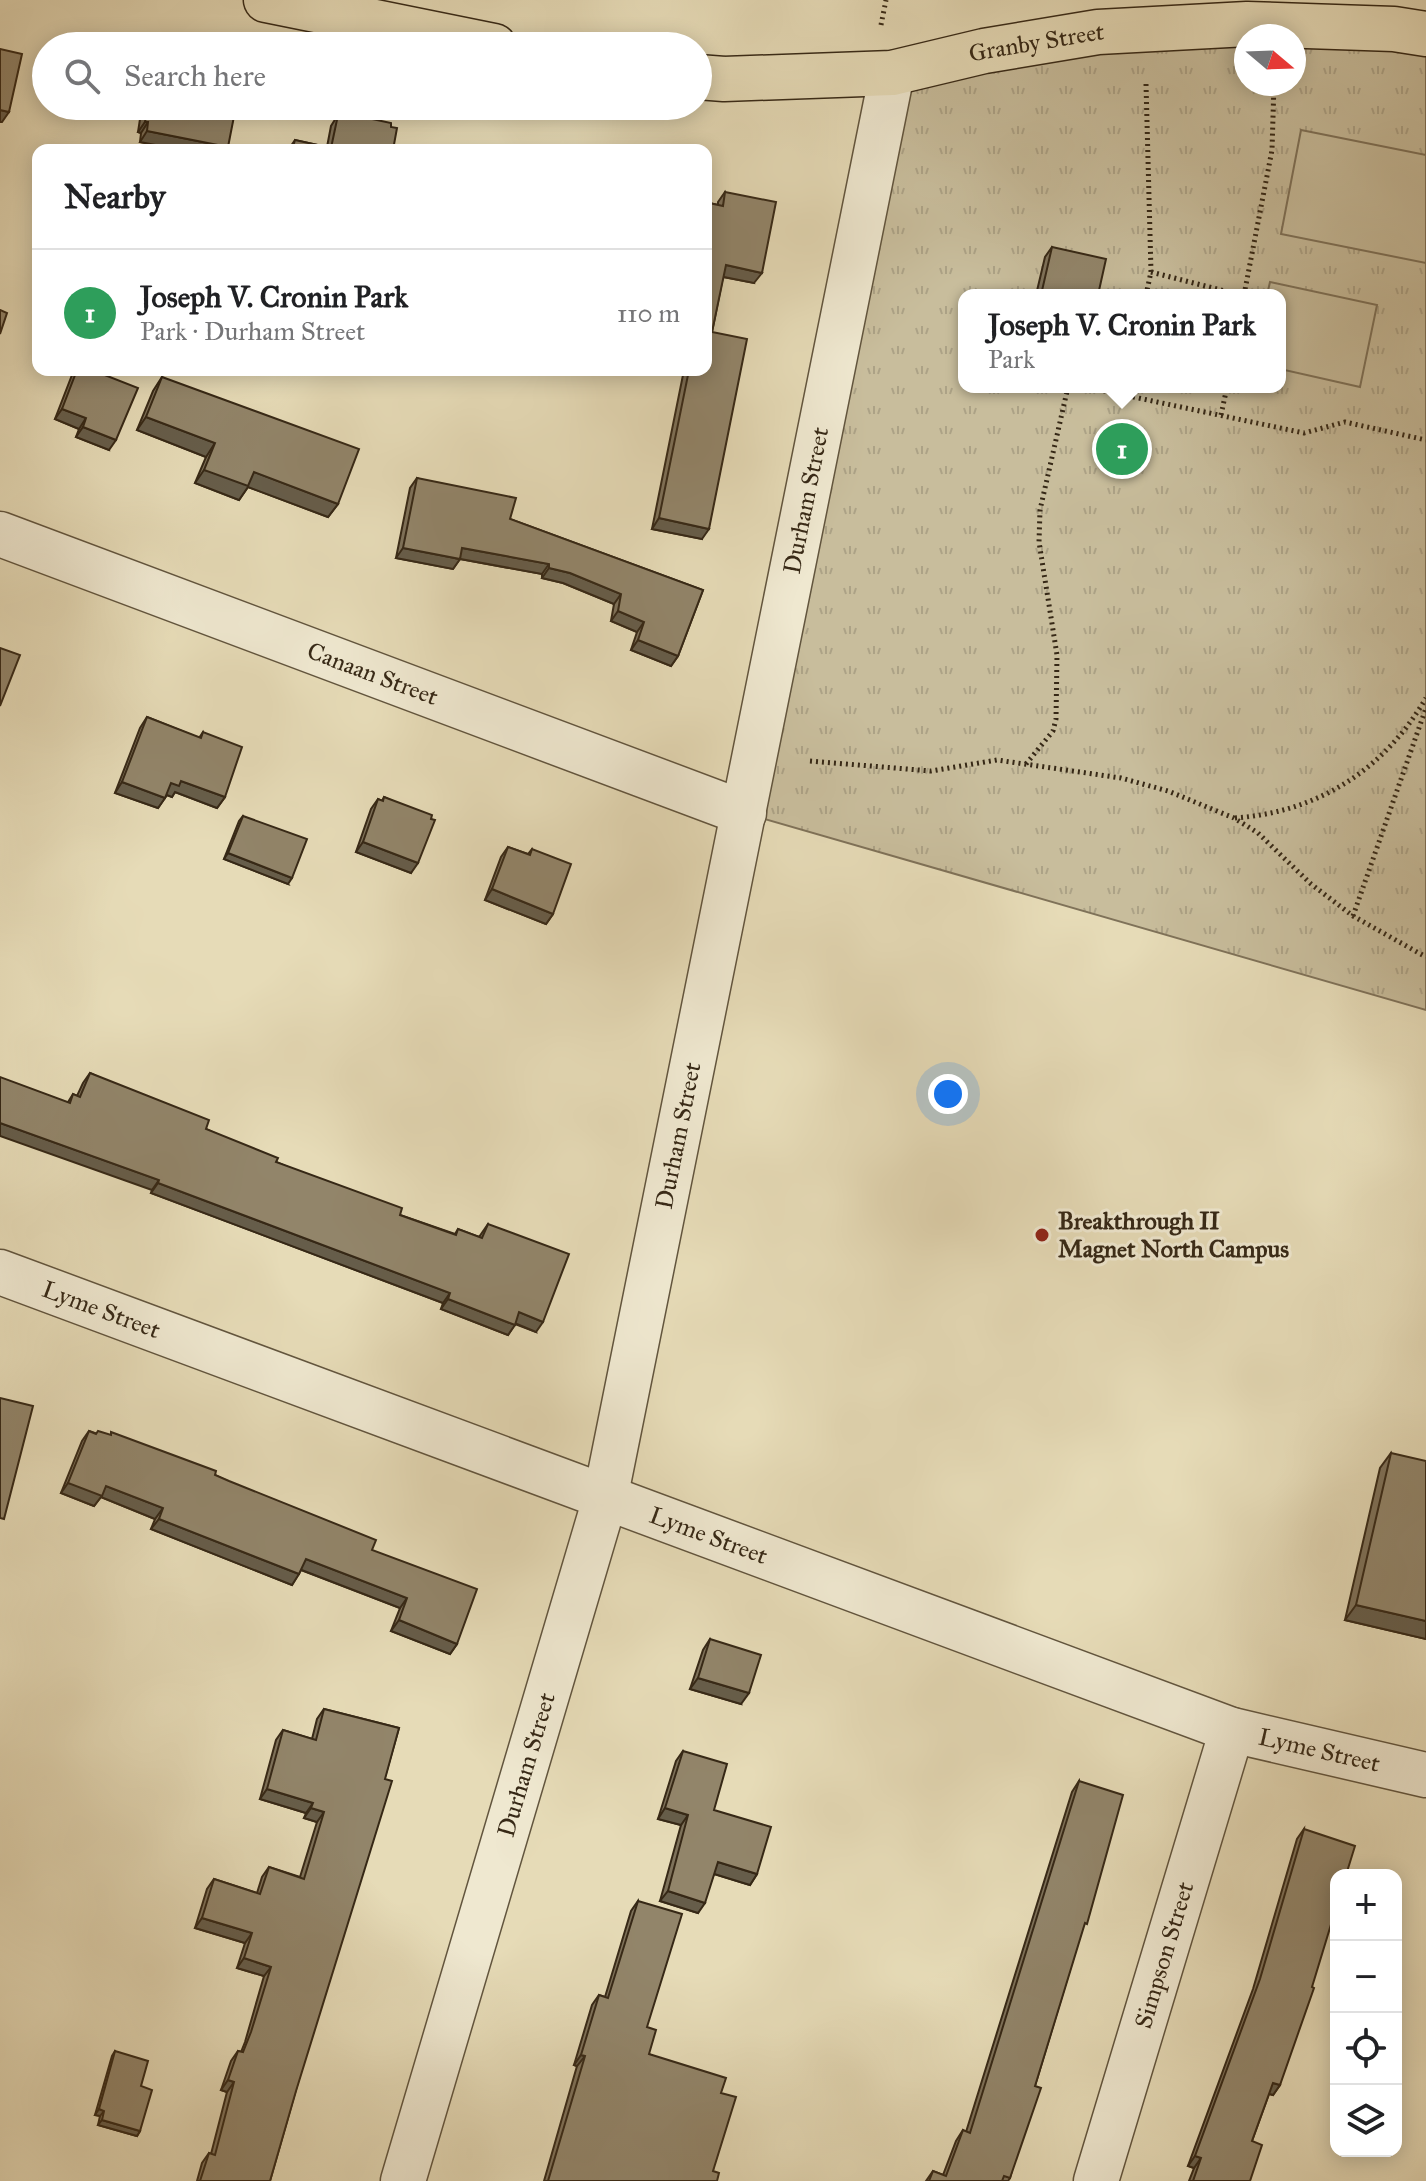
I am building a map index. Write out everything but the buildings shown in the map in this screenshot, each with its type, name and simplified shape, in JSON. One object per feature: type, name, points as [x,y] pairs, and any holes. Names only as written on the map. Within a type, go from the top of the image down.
[{"type":"main road","points":[[266,0],[425,32]]},
{"type":"main road","name":"Granby Street","points":[[712,78],[892,73],[984,51],[1098,32],[1247,24],[1394,29],[1426,34]]},
{"type":"street","name":"Durham Street","points":[[403,2181],[605,1499],[892,73]]},
{"type":"street","name":"Canaan Street","points":[[0,534],[744,813]]},
{"type":"street","name":"Lyme Street","points":[[0,1272],[1232,1730],[1426,1775]]},
{"type":"street","name":"Simpson Street","points":[[1096,2181],[1232,1730]]},
{"type":"path","points":[[881,25],[886,0]]},
{"type":"path","points":[[1146,84],[1151,272],[1147,289]]},
{"type":"path","points":[[1243,289],[1272,150],[1274,96]]},
{"type":"path","points":[[1151,272],[1218,289]]},
{"type":"path","points":[[1026,764],[1053,731],[1056,719],[1057,655],[1039,542],[1040,510],[1067,393]]},
{"type":"path","points":[[1114,393],[1304,433],[1345,422],[1426,440]]},
{"type":"path","points":[[1221,415],[1226,393]]},
{"type":"path","points":[[1234,818],[1293,809],[1353,778],[1395,743],[1426,698]]},
{"type":"path","points":[[1353,916],[1426,708]]},
{"type":"path","points":[[810,761],[931,771],[984,760],[1121,778],[1168,791],[1234,818],[1258,833],[1311,884],[1353,916],[1426,957]]},
{"type":"green space","points":[[1234,25],[1234,96],[1306,96],[1306,26],[1394,29],[1426,34],[1426,1010],[744,813],[892,73],[984,51],[1098,32]]},
{"type":"green space","points":[[1301,130],[1426,155],[1426,263],[1281,234]]},
{"type":"green space","points":[[1270,282],[1377,305],[1360,387],[1286,370],[1286,289],[1268,289]]},
{"type":"place","name":"Joseph V. Cronin Park","points":[[1122,449]]},
{"type":"place","name":"Breakthrough II Magnet North Campus","points":[[1042,1235]]}]
